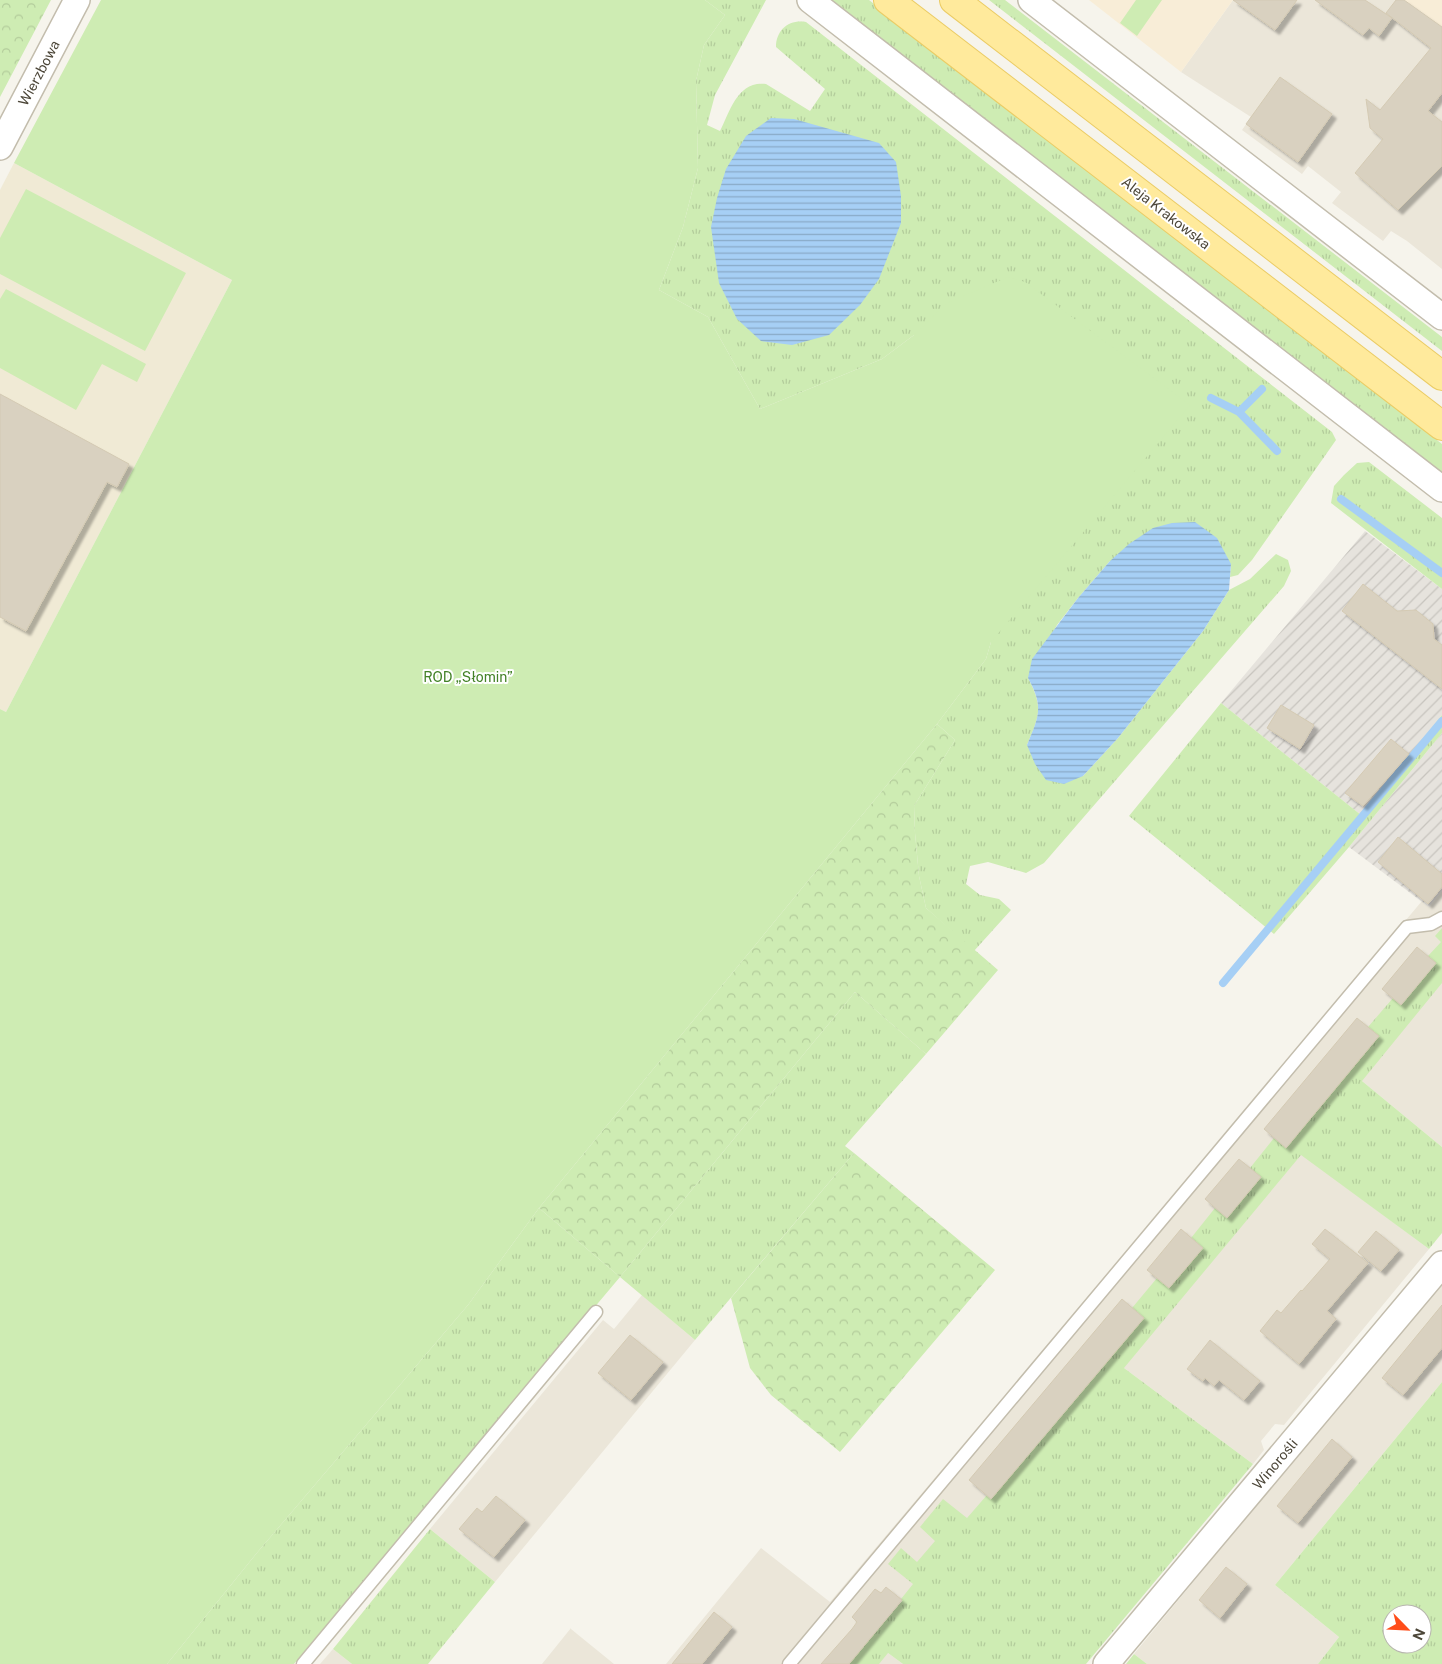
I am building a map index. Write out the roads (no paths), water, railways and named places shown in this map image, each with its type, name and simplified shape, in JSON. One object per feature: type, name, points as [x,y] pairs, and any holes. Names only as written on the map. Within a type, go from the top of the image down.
[{"type":"main road","name":"Aleja Krakowska","points":[[888,0],[1442,426]]},
{"type":"main road","points":[[954,0],[1442,376]]},
{"type":"street","name":"Wierzbowa","points":[[0,147],[77,0]]},
{"type":"street","points":[[810,0],[1442,488]]},
{"type":"street","points":[[1031,0],[1442,317]]},
{"type":"street","name":"Winorośli","points":[[1106,1664],[1442,1264]]},
{"type":"lane","points":[[789,1664],[1407,927],[1431,924],[1442,918]]},
{"type":"lane","points":[[303,1664],[596,1312]]},
{"type":"water","points":[[771,118],[794,119],[879,143],[896,162],[901,196],[901,223],[879,279],[860,305],[829,335],[792,345],[761,341],[737,319],[719,283],[711,227],[726,169],[746,136]]},
{"type":"water","points":[[1195,522],[1217,538],[1231,564],[1229,590],[1203,631],[1118,738],[1083,776],[1064,784],[1046,780],[1035,764],[1027,745],[1037,719],[1038,711],[1036,697],[1028,678],[1032,659],[1078,598],[1110,561],[1129,544],[1153,528],[1172,523]]},
{"type":"waterway","points":[[1211,398],[1239,412],[1262,389]]},
{"type":"waterway","points":[[1239,412],[1277,451]]},
{"type":"waterway","points":[[1341,499],[1442,573]]},
{"type":"waterway","points":[[1223,983],[1442,721]]},
{"type":"park label","name":"ROD „Słomin”","points":[[468,677]]}]
